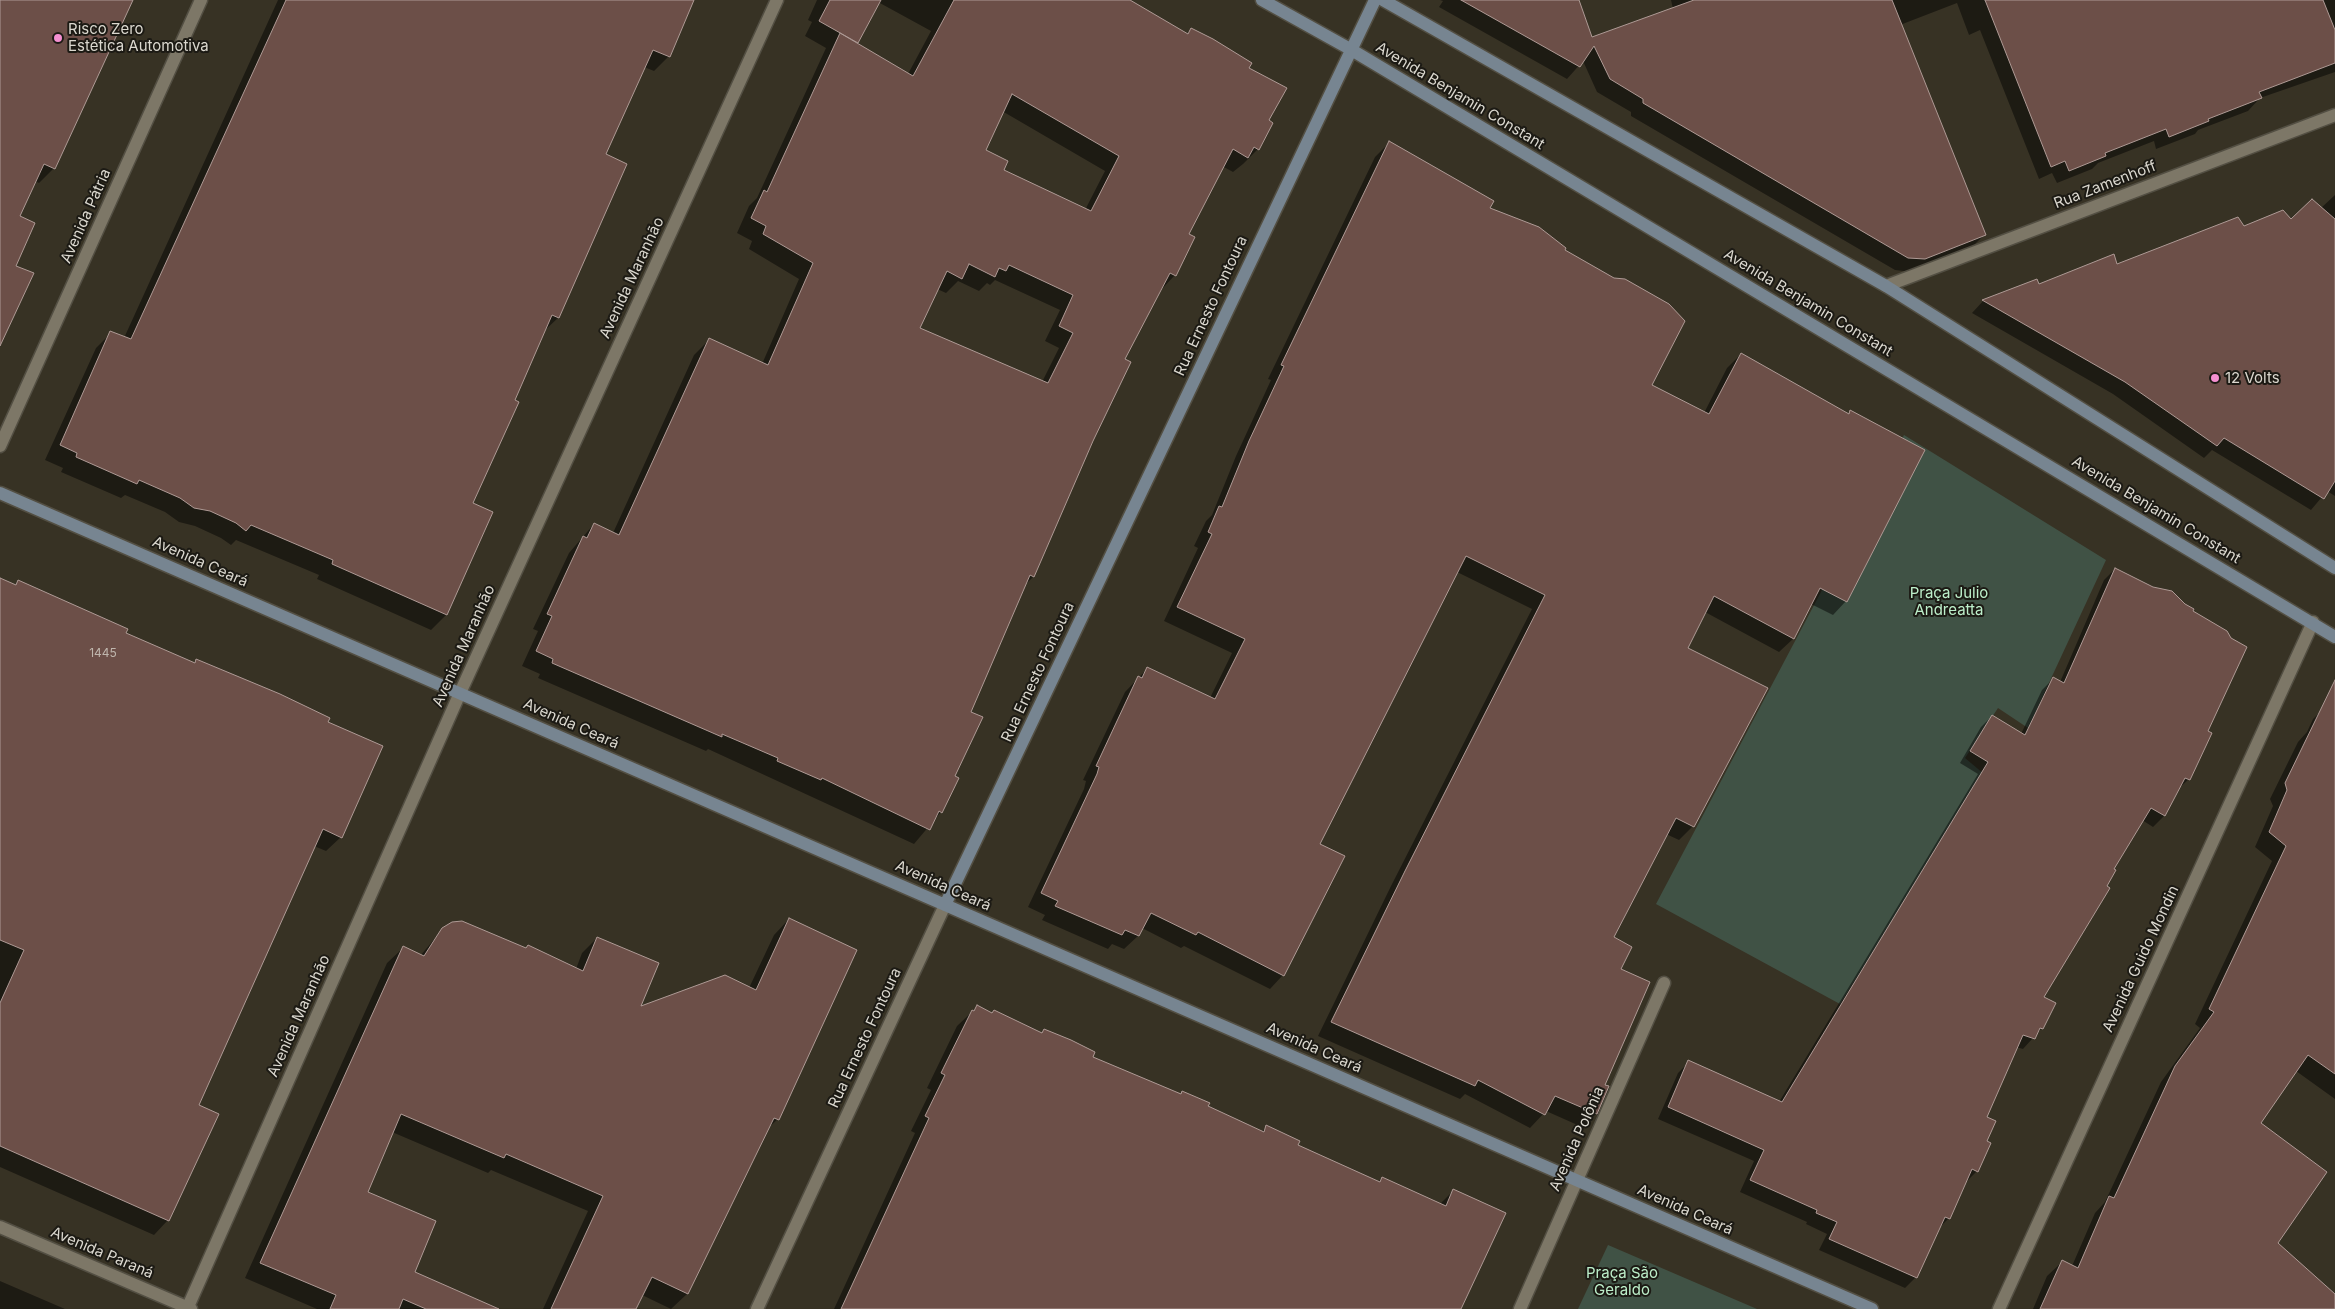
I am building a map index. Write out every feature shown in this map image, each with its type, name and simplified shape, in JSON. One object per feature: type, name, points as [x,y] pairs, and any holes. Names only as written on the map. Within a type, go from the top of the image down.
[{"type":"street","name":"Avenida Pátria","points":[[0,446],[201,0]]},
{"type":"street","name":"Avenida Maranhão","points":[[188,1308],[460,694],[777,0]]},
{"type":"street","name":"Avenida Benjamin Constant","points":[[1262,0],[1350,49],[2313,622],[2335,637]]},
{"type":"street","name":"Rua Ernesto Fontoura","points":[[757,1309],[945,905],[1374,0]]},
{"type":"street","points":[[1383,0],[1886,286],[2335,568]]},
{"type":"street","name":"Rua Zamenhoff","points":[[1886,286],[2335,115]]},
{"type":"street","name":"Avenida Ceará","points":[[0,493],[1872,1309]]},
{"type":"street","name":"Avenida Guido Mondin","points":[[2000,1309],[2313,622]]},
{"type":"street","name":"Avenida Polônia","points":[[1520,1309],[1664,983]]},
{"type":"street","name":"Avenida Paraná","points":[[0,1227],[188,1308]]},
{"type":"green space","name":"Praça Julio Andreatta","points":[[1904,435],[2106,560],[2028,728],[1998,708],[1965,758],[1984,774],[1840,1004],[1656,904]]},
{"type":"green space","name":"Praça São Geraldo","points":[[1608,1245],[1757,1309],[1578,1309]]},
{"type":"building","points":[[0,0],[133,0],[55,169],[44,164],[20,216],[35,223],[16,266],[34,273],[0,346]]},
{"type":"building","points":[[286,0],[694,0],[670,57],[653,50],[606,154],[627,164],[559,318],[552,315],[515,400],[519,402],[473,503],[493,512],[447,615],[332,564],[333,560],[251,525],[246,531],[236,523],[210,511],[194,508],[180,498],[139,480],[137,484],[76,457],[77,453],[60,445],[110,331],[131,339]]},
{"type":"building","points":[[830,0],[881,0],[858,43],[819,21]]},
{"type":"building","points":[[954,0],[1130,0],[1188,34],[1191,28],[1213,39],[1252,63],[1249,68],[1287,88],[1269,120],[1273,123],[1259,150],[1254,147],[1248,158],[1233,149],[1189,234],[1195,237],[1176,276],[1170,273],[1125,359],[1131,362],[1093,441],[1034,577],[1030,575],[971,712],[983,717],[955,776],[959,778],[942,813],[939,811],[930,830],[822,778],[821,780],[777,761],[778,758],[722,734],[722,737],[552,663],[553,659],[536,651],[552,616],[547,614],[583,536],[587,538],[594,523],[619,535],[709,338],[768,365],[813,263],[763,234],[766,226],[751,218],[764,190],[767,192],[840,33],[913,76]],"holes":[[[1012,94],[1119,156],[1091,211],[1004,170],[1008,161],[986,150]],[[969,264],[995,277],[999,268],[1006,271],[1009,265],[1073,295],[1059,326],[1073,333],[1048,383],[920,328],[947,271],[962,279]]]},
{"type":"building","points":[[1461,0],[1579,0],[1592,37],[1694,0],[1892,0],[1986,235],[1925,259],[1908,258],[1643,103],[1643,99],[1610,79],[1594,46],[1580,67]]},
{"type":"building","points":[[1985,0],[2323,0],[2335,30],[2335,63],[2259,92],[2262,98],[2208,119],[2209,121],[2169,137],[2166,129],[2105,153],[2106,156],[2069,171],[2065,161],[2051,167]]},
{"type":"building","points":[[1389,141],[1494,201],[1490,208],[1539,227],[1566,248],[1565,250],[1614,278],[1625,279],[1669,304],[1685,321],[1652,385],[1709,414],[1741,353],[1849,414],[1850,410],[1925,450],[1847,602],[1820,588],[1794,639],[1714,596],[1688,648],[1768,688],[1694,827],[1676,818],[1614,937],[1632,947],[1621,969],[1650,982],[1605,1085],[1609,1086],[1597,1114],[1555,1096],[1545,1115],[1478,1080],[1475,1086],[1331,1022],[1545,595],[1466,556],[1320,844],[1345,856],[1284,976],[1198,932],[1196,935],[1151,913],[1139,936],[1125,930],[1122,935],[1055,906],[1058,901],[1041,893],[1097,774],[1099,767],[1096,766],[1138,676],[1142,678],[1147,667],[1215,699],[1245,639],[1177,607],[1212,534],[1208,532],[1219,506],[1222,507],[1249,441],[1284,366],[1281,365]]},
{"type":"building","points":[[2312,199],[2335,219],[2335,481],[2324,499],[2224,438],[2217,446],[2125,382],[1982,300],[2037,279],[2039,284],[2114,254],[2117,264],[2238,217],[2244,226],[2283,210],[2291,219]]},
{"type":"building","points":[[2115,568],[2153,587],[2172,591],[2185,604],[2194,609],[2193,611],[2227,631],[2231,638],[2247,647],[2208,731],[2212,733],[2190,780],[2185,778],[2165,816],[2151,808],[2114,869],[2116,870],[2107,886],[2110,888],[2044,997],[2056,1003],[2043,1029],[2040,1028],[2035,1039],[2023,1035],[1987,1117],[1996,1121],[1987,1141],[1991,1143],[1978,1172],[1972,1169],[1950,1219],[1945,1217],[1917,1278],[1829,1239],[1837,1222],[1816,1213],[1817,1210],[1750,1180],[1764,1150],[1668,1107],[1688,1060],[1782,1102],[1988,762],[1970,751],[1992,715],[2025,735],[2053,677],[2064,683]]},
{"type":"building","points":[[0,578],[16,585],[18,580],[128,629],[126,633],[195,663],[196,659],[280,694],[330,718],[328,722],[383,746],[342,838],[323,829],[199,1105],[219,1114],[169,1221],[0,1146],[0,1003],[24,950],[0,940]]},
{"type":"building","points":[[2335,680],[2335,1074],[2308,1055],[2261,1123],[2327,1172],[2278,1243],[2335,1294],[2335,1309],[2040,1309],[2062,1260],[2078,1268],[2109,1196],[2114,1198],[2175,1066],[2214,1012],[2209,1009],[2286,846],[2269,832],[2287,790],[2285,783]]},
{"type":"building","points":[[789,918],[857,950],[779,1120],[774,1118],[688,1294],[652,1277],[636,1309],[551,1309],[603,1196],[506,1154],[504,1158],[401,1114],[368,1192],[436,1221],[415,1272],[499,1309],[426,1309],[403,1299],[399,1309],[330,1309],[336,1295],[260,1263],[403,946],[424,956],[442,928],[452,922],[462,921],[526,948],[528,945],[583,971],[597,937],[659,963],[641,1006],[725,975],[756,990]]},
{"type":"building","points":[[977,1005],[992,1013],[994,1010],[1042,1033],[1044,1029],[1071,1040],[1095,1052],[1093,1057],[1181,1094],[1182,1091],[1210,1103],[1208,1106],[1264,1132],[1266,1125],[1300,1141],[1298,1145],[1380,1182],[1382,1177],[1446,1206],[1453,1189],[1506,1213],[1461,1309],[841,1309],[929,1118],[925,1116],[945,1075],[941,1073],[972,1010],[974,1011]]},
{"type":"place","name":"Risco Zero Estética Automotiva","points":[[58,38]]},
{"type":"place","name":"12 Volts","points":[[2215,378]]}]
